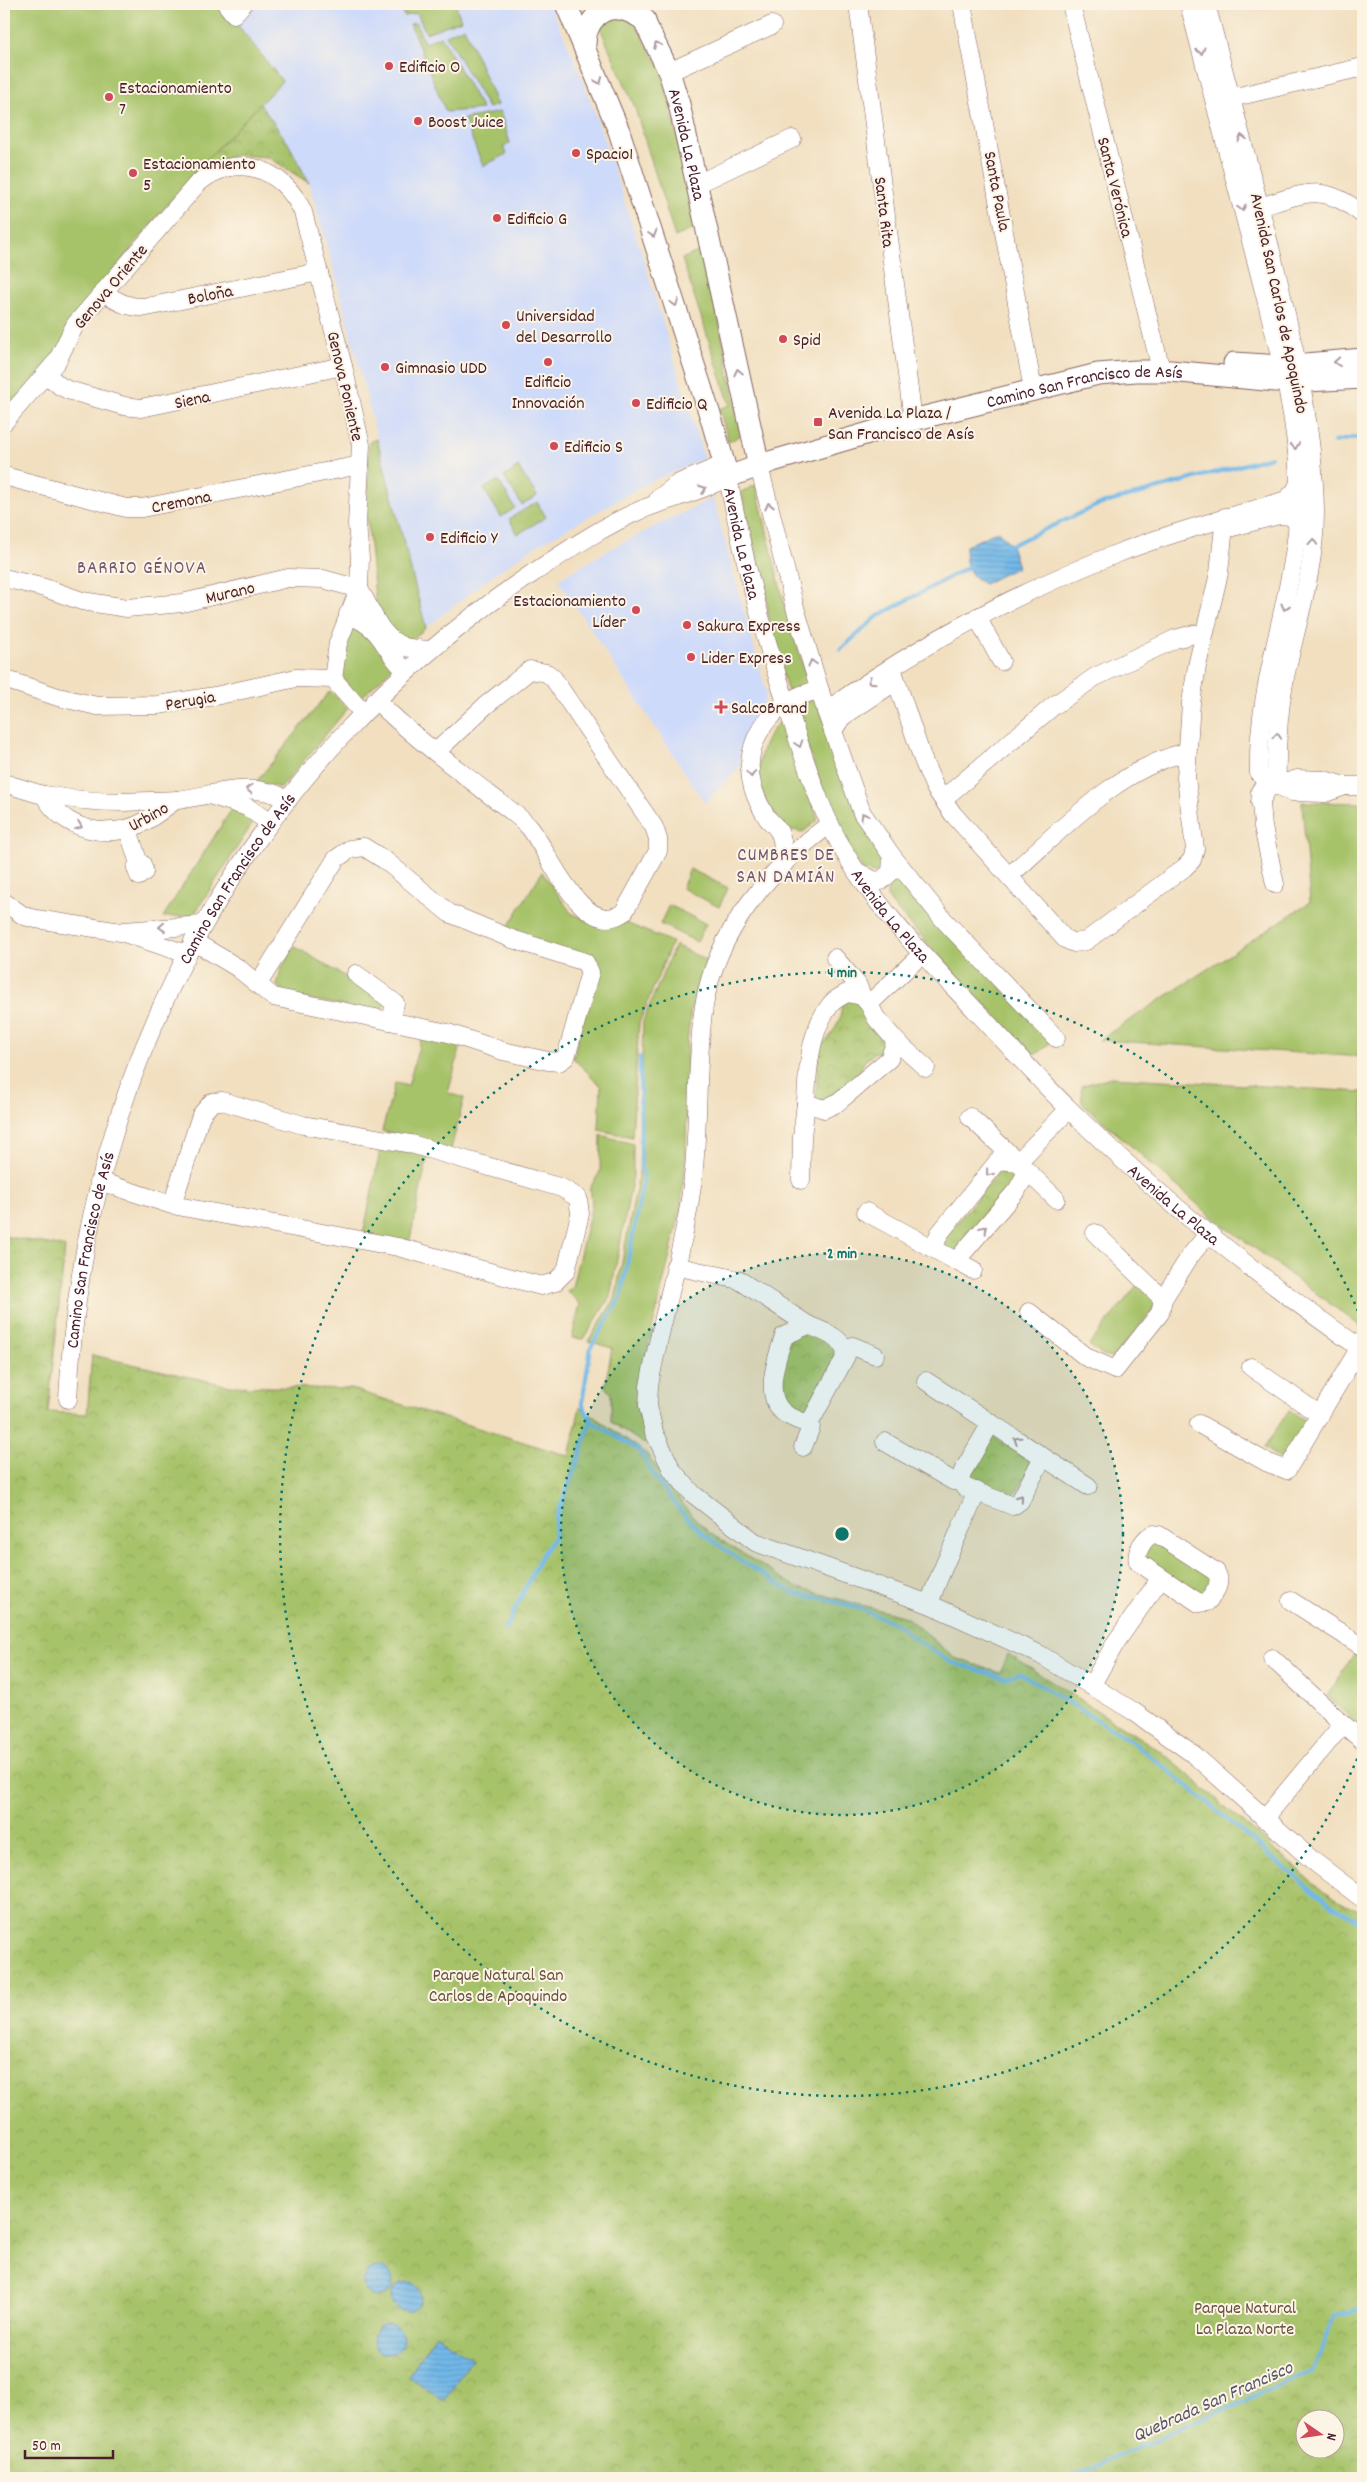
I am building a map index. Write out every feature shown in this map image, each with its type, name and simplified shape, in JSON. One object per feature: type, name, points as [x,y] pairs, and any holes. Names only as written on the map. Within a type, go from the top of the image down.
[{"type":"main road","name":"Avenida La Plaza","points":[[566,4],[585,45],[619,131],[711,418],[726,471]]},
{"type":"main road","points":[[585,45],[588,26],[592,19],[604,11],[612,9],[641,12]]},
{"type":"main road","name":"Avenida La Plaza","points":[[641,12],[669,72],[679,104],[757,460]]},
{"type":"main road","name":"Camino San Francisco de Asís","points":[[1292,374],[1363,360]]},
{"type":"main road","name":"Camino San Francisco de Asís","points":[[726,471],[757,460],[1032,379],[1096,364],[1160,364],[1363,378]]},
{"type":"main road","name":"Camino San Francisco de Asís","points":[[912,415],[1098,374],[1160,364]]},
{"type":"main road","points":[[711,418],[731,420],[746,410]]},
{"type":"street","name":"Santa Rita","points":[[858,4],[912,415]]},
{"type":"street","name":"Santa Paula","points":[[962,4],[1032,379]]},
{"type":"street","name":"Santa Verónica","points":[[1071,4],[1160,364]]},
{"type":"street","name":"Avenida San Carlos de Apoquindo","points":[[1203,6],[1231,98],[1260,207],[1312,469],[1314,525],[1308,587],[1280,708],[1277,735],[1277,784]]},
{"type":"street","name":"Avenida San Carlos de Apoquindo","points":[[1203,6],[1292,374],[1299,483],[1297,523],[1288,595],[1269,668],[1261,713],[1260,802],[1266,845],[1275,884]]},
{"type":"street","points":[[669,72],[772,26]]},
{"type":"street","points":[[1231,98],[1363,67]]},
{"type":"street","points":[[697,184],[792,139]]},
{"type":"street","name":"Genova Poniente","points":[[233,168],[253,167],[263,170],[289,188],[303,212],[358,430],[360,465],[357,524],[360,558],[359,589],[338,643],[334,679]]},
{"type":"street","name":"Genova Oriente","points":[[4,422],[28,392],[46,375],[57,361],[75,325],[196,184],[212,174],[233,168]]},
{"type":"street","points":[[1260,207],[1318,192],[1344,199],[1363,215]]},
{"type":"street","name":"Boloña","points":[[104,292],[134,308],[146,307],[319,272]]},
{"type":"street","name":"Siena","points":[[46,375],[68,390],[124,406],[141,408],[343,366]]},
{"type":"street","name":"Avenida La Plaza","points":[[757,460],[794,604],[826,711],[862,813],[892,856],[943,919],[1056,1038]]},
{"type":"street","name":"Cremona","points":[[4,476],[126,508],[142,508],[360,465]]},
{"type":"street","name":"Avenida La Plaza","points":[[726,471],[755,603],[786,702],[818,798],[855,870],[922,954],[1068,1109],[1268,1282],[1361,1349]]},
{"type":"street","name":"Camino San Francisco de Asís","points":[[68,1399],[76,1301],[87,1234],[99,1181],[133,1073],[153,1025],[190,948],[244,860],[270,823],[363,713],[429,650],[474,614],[598,533],[644,509],[707,487],[726,471]]},
{"type":"street","points":[[833,731],[842,717],[894,674],[976,617],[1028,591],[1115,554],[1225,523],[1286,500],[1295,492],[1299,483]]},
{"type":"street","points":[[1225,523],[1282,515],[1290,516],[1297,523]]},
{"type":"street","points":[[894,674],[927,771],[952,814],[1065,939],[1074,943],[1086,941],[1192,860],[1195,849],[1188,798],[1186,752],[1191,703],[1204,635],[1216,590],[1225,523]]},
{"type":"street","name":"Murano","points":[[4,578],[45,588],[82,602],[127,608],[182,603],[288,578],[322,579],[359,589]]},
{"type":"street","points":[[359,589],[374,618],[390,638],[406,647],[429,650]]},
{"type":"street","points":[[348,614],[373,628],[382,637],[394,660],[406,671]]},
{"type":"street","points":[[976,617],[1001,661]]},
{"type":"street","points":[[943,800],[1052,707],[1095,677],[1174,639],[1194,634],[1204,635]]},
{"type":"street","points":[[376,700],[415,736],[523,820],[541,844],[564,885],[585,908],[595,915],[606,918],[617,917],[624,912],[658,851],[658,839],[654,827],[553,678],[547,673],[530,670],[485,706],[437,752]]},
{"type":"street","points":[[826,711],[894,674]]},
{"type":"street","name":"Perugia","points":[[4,679],[58,697],[96,706],[123,706],[158,705],[215,696],[296,678],[334,679]]},
{"type":"street","points":[[334,679],[363,713]]},
{"type":"street","points":[[784,864],[780,833],[759,801],[750,774],[758,736],[774,710],[804,692],[820,690]]},
{"type":"street","points":[[1009,876],[1117,783],[1154,763],[1186,752]]},
{"type":"street","points":[[1259,773],[1265,781],[1277,784]]},
{"type":"street","points":[[1260,802],[1265,790],[1292,780],[1325,780],[1345,786],[1363,786]]},
{"type":"street","name":"Urbino","points":[[4,783],[44,795],[102,801],[176,800],[209,795],[230,789],[248,788],[273,792],[288,800]]},
{"type":"street","name":"Urbino","points":[[44,795],[50,805],[76,825],[101,832],[128,829],[144,822],[176,800]]},
{"type":"street","name":"Urbino","points":[[209,795],[247,807],[270,823]]},
{"type":"street","points":[[830,824],[808,841],[784,864],[751,902],[732,930],[716,961],[708,989],[702,1018],[694,1167],[687,1213],[654,1355],[648,1406],[658,1445],[672,1470],[693,1494],[755,1542],[928,1604],[1039,1654],[1163,1732],[1193,1754],[1312,1860],[1363,1899]]},
{"type":"street","points":[[128,829],[139,864]]},
{"type":"street","points":[[780,833],[808,841]]},
{"type":"street","points":[[4,902],[24,916],[36,920],[121,932],[190,948],[238,968],[273,997],[448,1033],[503,1051],[559,1062],[566,1057],[571,1045],[590,972],[585,962],[512,939],[449,913],[386,861],[364,847],[350,849],[336,859],[258,984]]},
{"type":"street","points":[[883,906],[882,892],[889,876],[892,856]]},
{"type":"street","points":[[855,870],[877,881],[889,876]]},
{"type":"street","points":[[121,932],[203,925]]},
{"type":"street","points":[[866,1000],[922,954]]},
{"type":"street","points":[[835,958],[857,984],[876,1018],[896,1041],[926,1068]]},
{"type":"street","points":[[356,974],[395,1003],[391,1021]]},
{"type":"street","points":[[801,1180],[802,1137],[807,1080],[815,1035],[831,1003],[847,993],[866,1000]]},
{"type":"street","points":[[806,1103],[824,1109],[837,1103],[889,1059],[896,1041]]},
{"type":"street","points":[[99,1181],[172,1205],[398,1247],[541,1286],[555,1282],[566,1271],[580,1214],[578,1198],[562,1188],[411,1144],[303,1125],[222,1101],[212,1102],[201,1115],[172,1205]]},
{"type":"street","points":[[956,1262],[1017,1190],[1023,1167],[1068,1109]]},
{"type":"street","points":[[970,1117],[1056,1199]]},
{"type":"street","points":[[934,1249],[939,1234],[999,1160],[1023,1167]]},
{"type":"street","points":[[866,1212],[973,1270]]},
{"type":"street","points":[[1029,1312],[1086,1357],[1115,1370],[1160,1313],[1163,1299],[1190,1256],[1209,1232]]},
{"type":"street","points":[[1095,1233],[1163,1299]]},
{"type":"street","points":[[675,1266],[739,1280],[808,1325],[840,1341],[846,1348],[846,1356],[809,1422]]},
{"type":"street","points":[[776,1303],[784,1336],[774,1378],[774,1400],[787,1416],[802,1422],[809,1422]]},
{"type":"street","points":[[784,1336],[808,1325]]},
{"type":"street","points":[[846,1348],[853,1346],[875,1356]]},
{"type":"street","points":[[1199,1424],[1266,1462],[1287,1470],[1361,1349]]},
{"type":"street","points":[[1251,1367],[1320,1415]]},
{"type":"street","points":[[926,1381],[1088,1486]]},
{"type":"street","points":[[803,1447],[812,1427],[809,1422]]},
{"type":"street","points":[[960,1481],[963,1471],[991,1423]]},
{"type":"street","points":[[884,1442],[953,1481],[960,1481]]},
{"type":"street","points":[[960,1481],[964,1487],[1013,1506],[1020,1501],[1043,1457]]},
{"type":"street","points":[[928,1604],[941,1570],[956,1544],[977,1491]]},
{"type":"street","points":[[1154,1534],[1159,1535],[1216,1572],[1220,1582],[1209,1600],[1201,1604],[1160,1578],[1140,1564],[1137,1558],[1138,1552],[1148,1536],[1154,1534]]},
{"type":"street","points":[[1091,1686],[1116,1642],[1160,1578]]},
{"type":"street","points":[[1291,1601],[1363,1647]]},
{"type":"street","points":[[1272,1658],[1363,1741]]},
{"type":"street","points":[[1264,1819],[1343,1724]]},
{"type":"shaded area","name":"Universidad del Desarrollo","points":[[257,4],[549,4],[575,60],[596,116],[641,251],[704,458],[650,482],[536,546],[494,574],[426,628],[335,274],[309,183],[288,143],[260,104],[282,80],[238,25]]},
{"type":"shaded area","points":[[713,498],[767,695],[740,753],[740,767],[705,803],[558,580],[612,548]]},
{"type":"green space","points":[[4,4],[221,4],[282,81],[191,176],[99,288],[54,358],[4,415]]},
{"type":"green space","points":[[399,4],[455,4],[461,20],[426,33],[417,13],[404,16]]},
{"type":"green space","points":[[606,15],[632,19],[662,70],[698,227],[675,237],[634,105],[597,21]]},
{"type":"green space","points":[[416,23],[424,43],[441,36],[482,109],[446,112],[410,24]]},
{"type":"green space","points":[[464,27],[497,105],[488,108],[446,35]]},
{"type":"green space","points":[[260,104],[288,143],[309,183],[268,157],[236,155],[191,176]]},
{"type":"green space","points":[[500,112],[510,143],[503,147],[507,154],[483,166],[464,119]]},
{"type":"green space","points":[[704,249],[742,434],[729,442],[719,409],[730,405],[682,259]]},
{"type":"green space","points":[[377,439],[426,628],[408,642],[391,632],[376,607],[367,515],[369,442]]},
{"type":"green space","points":[[518,467],[537,496],[522,505],[504,477]]},
{"type":"green space","points":[[498,480],[515,508],[501,517],[484,489]]},
{"type":"green space","points":[[756,485],[784,603],[809,685],[796,687],[788,692],[771,635],[766,595],[741,492]]},
{"type":"green space","points":[[537,502],[546,517],[518,534],[509,519]]},
{"type":"green space","points":[[354,623],[372,632],[394,666],[360,699],[340,675],[343,647]]},
{"type":"green space","points":[[330,691],[348,708],[281,788],[256,782]]},
{"type":"green space","points":[[813,700],[818,707],[884,857],[885,865],[881,874],[863,871],[832,817],[795,710],[799,702]]},
{"type":"green space","points":[[784,718],[818,820],[803,832],[787,829],[766,800],[759,778],[759,767],[764,745],[769,735]]},
{"type":"green space","points":[[1302,802],[1363,803],[1363,1057],[1099,1040],[1310,902]]},
{"type":"green space","points":[[233,807],[254,821],[193,916],[163,917]]},
{"type":"green space","points":[[690,869],[728,888],[719,907],[682,888]]},
{"type":"green space","points":[[895,871],[1051,1042],[1035,1055],[960,979],[891,903],[887,896],[888,887]]},
{"type":"green space","points":[[542,872],[571,913],[597,925],[626,923],[672,942],[639,1023],[632,1137],[599,1130],[601,1086],[573,1058],[596,972],[506,930]]},
{"type":"green space","points":[[669,905],[706,924],[697,942],[660,924]]},
{"type":"green space","points":[[675,945],[706,960],[691,1008],[687,1044],[686,1162],[680,1213],[635,1401],[648,1439],[644,1444],[611,1422],[611,1393],[605,1387],[612,1348],[588,1341],[615,1299],[639,1172],[643,1021]]},
{"type":"green space","points":[[294,946],[386,1001],[381,1013],[292,996],[277,986],[281,969]]},
{"type":"green space","points":[[856,1000],[888,1043],[883,1053],[875,1052],[864,1062],[859,1075],[828,1103],[816,1100],[818,1047],[826,1041],[835,1027],[840,1018],[844,1001]]},
{"type":"green space","points":[[422,1035],[461,1045],[448,1093],[464,1098],[451,1149],[382,1131],[395,1083],[408,1086]]},
{"type":"green space","points":[[1111,1077],[1363,1092],[1363,1328],[1211,1216],[1082,1103],[1081,1086]]},
{"type":"green space","points":[[601,1135],[633,1144],[633,1176],[610,1297],[584,1339],[572,1338],[580,1304],[567,1291],[572,1287],[592,1205],[589,1189],[600,1172]]},
{"type":"green space","points":[[381,1146],[428,1155],[409,1244],[363,1235]]},
{"type":"green space","points":[[1006,1163],[1021,1177],[957,1256],[939,1244]]},
{"type":"green space","name":"Parque Natural San Carlos de Apoquindo","points":[[4,1236],[65,1247],[48,1412],[87,1414],[92,1355],[230,1386],[351,1389],[569,1456],[580,1407],[646,1453],[688,1511],[711,1534],[798,1588],[906,1617],[955,1658],[1000,1673],[1008,1654],[1162,1752],[1324,1892],[1363,1913],[1363,2478],[4,2478]]},
{"type":"green space","points":[[1137,1285],[1155,1299],[1155,1308],[1112,1358],[1103,1356],[1089,1345]]},
{"type":"green space","points":[[805,1330],[836,1346],[837,1357],[804,1413],[785,1403],[778,1387],[790,1337]]},
{"type":"green space","points":[[1289,1410],[1310,1424],[1285,1462],[1264,1448]]},
{"type":"green space","points":[[993,1436],[1030,1461],[1032,1467],[1013,1497],[1007,1498],[968,1481],[986,1439]]},
{"type":"green space","points":[[1156,1537],[1215,1577],[1200,1599],[1141,1559]]},
{"type":"green space","points":[[1356,1652],[1363,1657],[1363,1730],[1327,1696]]},
{"type":"water","points":[[998,531],[1011,545],[1018,567],[984,584],[974,577],[968,568],[965,558],[966,546]]},
{"type":"water","points":[[378,2267],[384,2268],[392,2276],[392,2288],[384,2296],[378,2297],[372,2296],[364,2288],[363,2282],[364,2276],[372,2268]]},
{"type":"water","points":[[406,2282],[412,2283],[420,2291],[420,2303],[412,2311],[406,2312],[400,2311],[392,2303],[391,2297],[392,2291],[400,2283]]},
{"type":"water","points":[[388,2324],[394,2325],[402,2333],[402,2345],[394,2353],[388,2354],[382,2353],[374,2345],[373,2339],[374,2333],[382,2325]]},
{"type":"water","points":[[436,2334],[472,2359],[444,2401],[408,2376]]},
{"type":"waterway","points":[[1334,442],[1363,436]]},
{"type":"waterway","points":[[1007,547],[1098,505],[1271,457]]},
{"type":"waterway","points":[[840,650],[878,616],[972,565]]},
{"type":"waterway","points":[[640,1057],[641,1169],[644,1177],[621,1297],[591,1347],[582,1403],[591,1421],[640,1451],[655,1478],[685,1516],[703,1533],[735,1557],[795,1594],[821,1598],[858,1608],[895,1623],[916,1640],[950,1662],[1005,1678],[1020,1673],[1127,1738],[1183,1782],[1316,1894],[1363,1925]]},
{"type":"waterway","points":[[505,1630],[542,1554],[554,1538],[556,1517],[591,1421]]},
{"type":"waterway","name":"Quebrada San Francisco","points":[[1069,2478],[1313,2370],[1335,2316],[1363,2308]]},
{"type":"place","name":"Edificio O","points":[[389,66]]},
{"type":"place","name":"Estacionamiento 7","points":[[109,97]]},
{"type":"place","name":"Boost Juice","points":[[418,121]]},
{"type":"place","name":"Spacio1","points":[[576,153]]},
{"type":"place","name":"Estacionamiento 5","points":[[133,173]]},
{"type":"place","name":"Edificio G","points":[[497,218]]},
{"type":"place","name":"Universidad del Desarrollo","points":[[506,325]]},
{"type":"place","name":"Spid","points":[[783,339]]},
{"type":"place","name":"Edificio Innovación","points":[[548,362]]},
{"type":"place","name":"Gimnasio UDD","points":[[385,367]]},
{"type":"place","name":"Edificio Q","points":[[636,403]]},
{"type":"place","name":"Avenida La Plaza / San Francisco de Asís","points":[[818,422]]},
{"type":"place","name":"Edificio S","points":[[554,446]]},
{"type":"place","name":"Edificio Y","points":[[430,537]]},
{"type":"place","name":"Estacionamiento Líder","points":[[636,610]]},
{"type":"place","name":"Sakura Express","points":[[687,625]]},
{"type":"place","name":"Lider Express","points":[[691,657]]},
{"type":"place","name":"SalcoBrand","points":[[721,707]]},
{"type":"district","name":"BARRIO GÉNOVA","points":[[142,566]]},
{"type":"district","name":"CUMBRES DE SAN DAMIÁN","points":[[786,864]]},
{"type":"park label","name":"Parque Natural La Plaza Norte","points":[[1245,2317]]}]
